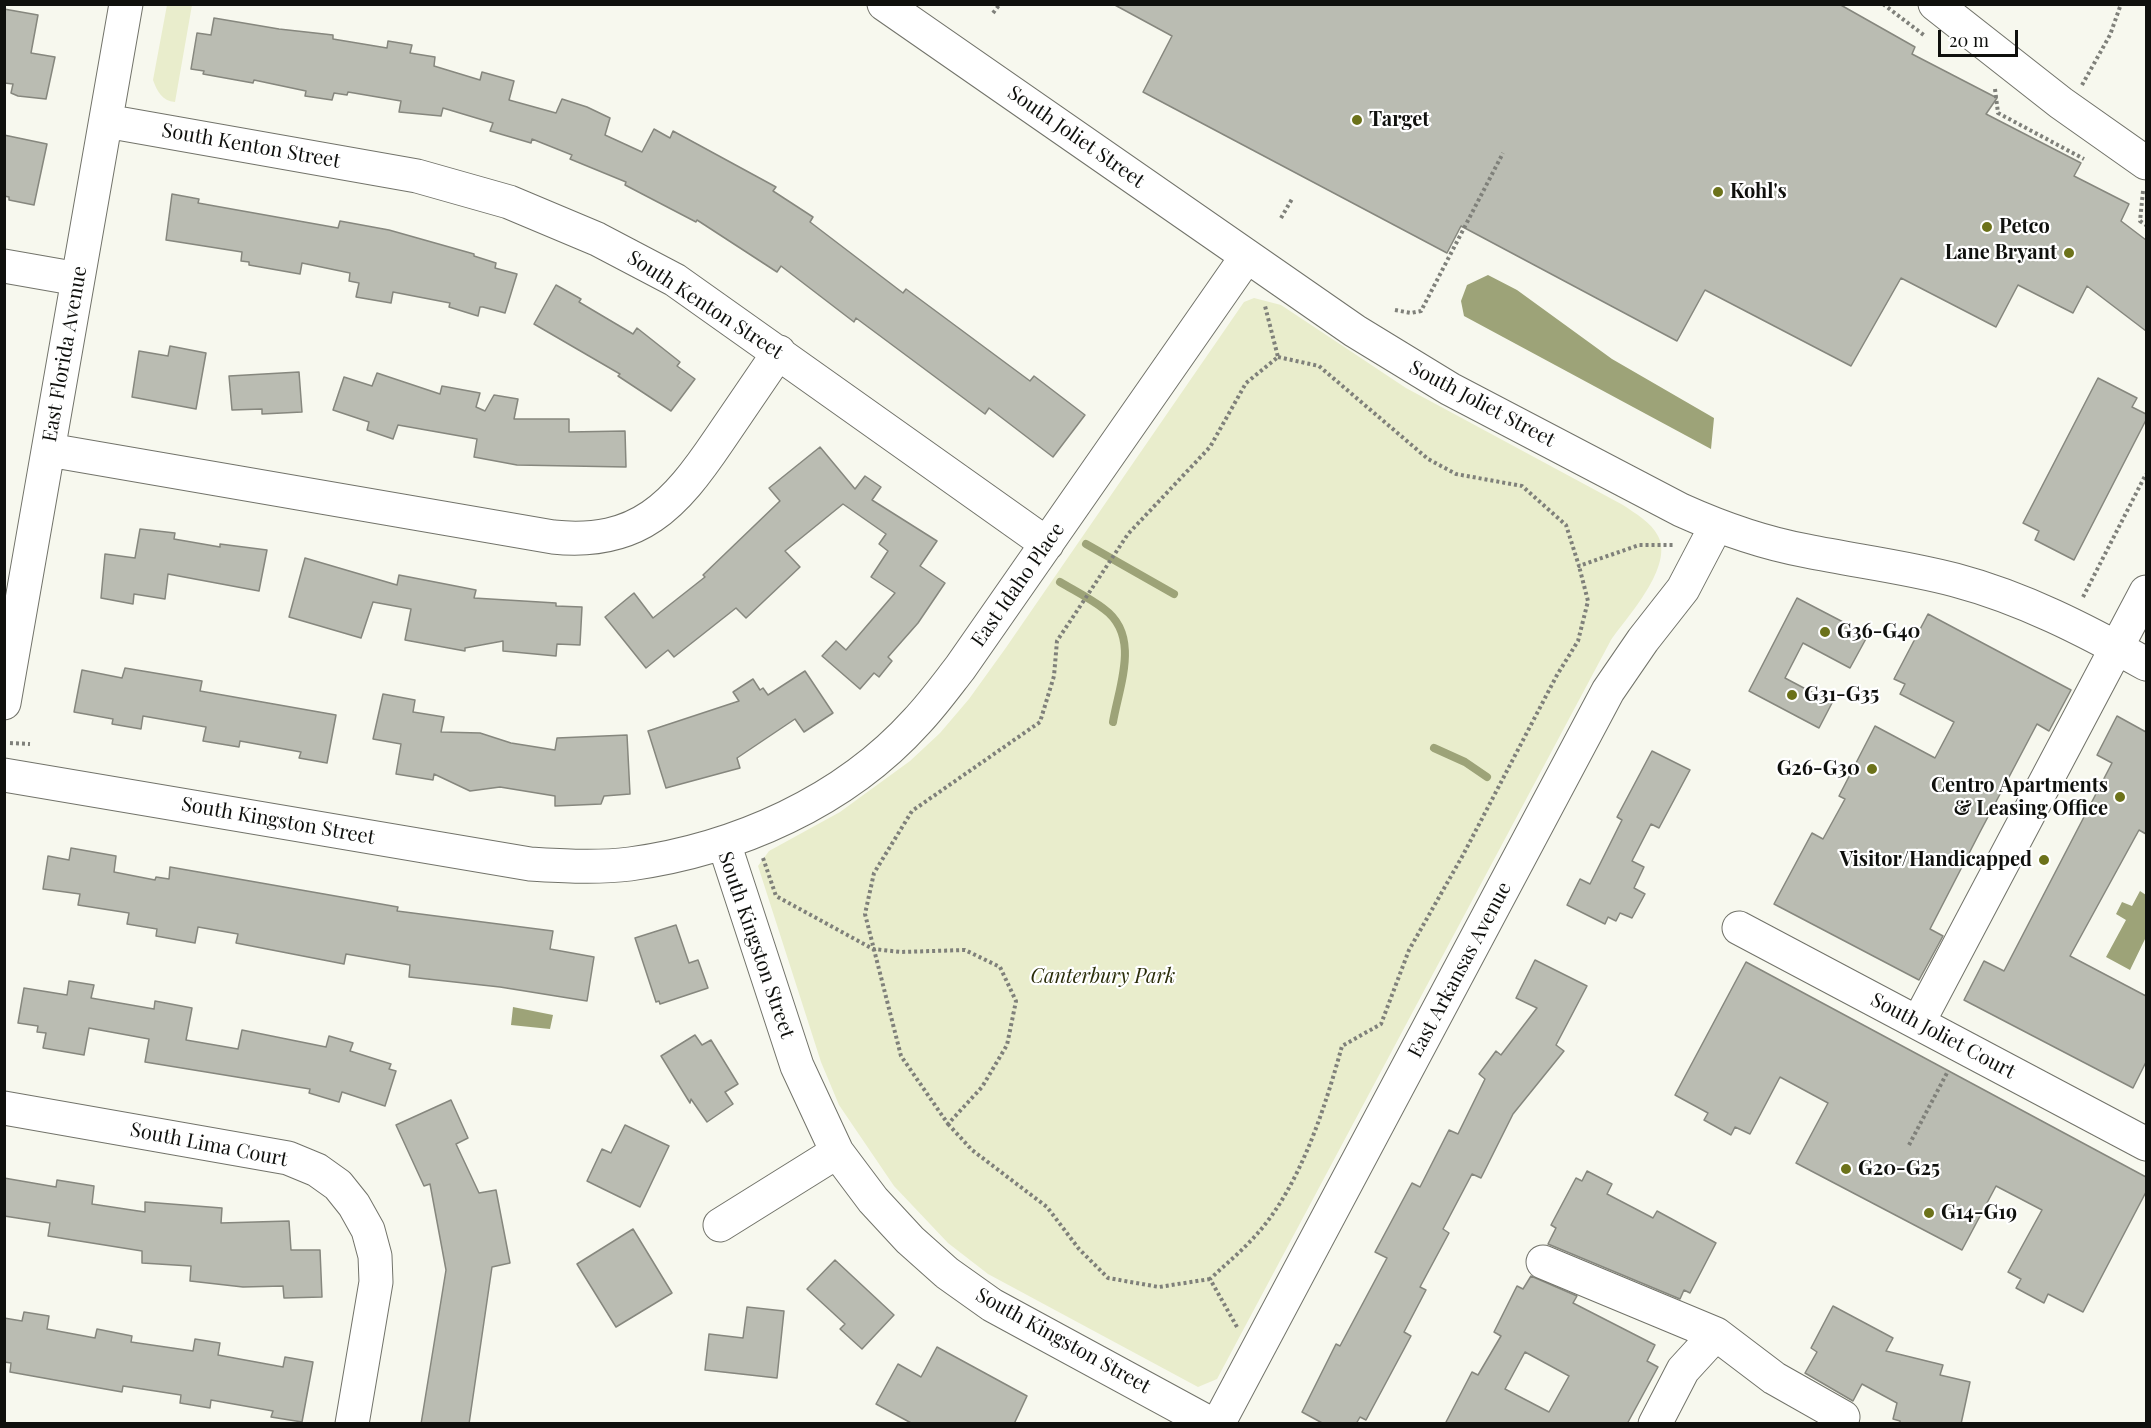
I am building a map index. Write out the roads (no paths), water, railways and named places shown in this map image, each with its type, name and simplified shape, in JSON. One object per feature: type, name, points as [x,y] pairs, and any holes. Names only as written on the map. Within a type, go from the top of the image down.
[{"type":"street","name":"East Florida Avenue","points":[[4,703],[14,597],[49,450],[126,4]]},
{"type":"street","name":"South Joliet Street","points":[[884,4],[1400,360],[1711,537],[1913,570],[1981,587],[2033,606],[2146,664]]},
{"type":"street","points":[[1935,4],[2061,103],[2146,163]]},
{"type":"street","name":"South Kenton Street","points":[[106,120],[417,176],[509,202],[565,224],[640,260],[675,280],[1047,544]]},
{"type":"street","name":"East Idaho Place","points":[[724,843],[755,832],[799,811],[841,786],[880,756],[916,722],[960,668],[1247,256]]},
{"type":"street","points":[[4,266],[78,279]]},
{"type":"street","points":[[49,450],[553,537],[595,538],[624,531],[645,522],[674,501],[691,481],[779,352]]},
{"type":"street","name":"East Arkansas Avenue","points":[[1218,1424],[1608,691],[1643,640],[1683,589],[1711,537]]},
{"type":"street","points":[[1918,1023],[2146,592]]},
{"type":"street","name":"South Kingston Street","points":[[4,775],[530,864],[579,866],[628,864],[676,856],[724,843],[797,1066],[837,1152],[873,1200],[909,1240],[947,1273],[992,1305],[1211,1424]]},
{"type":"street","name":"South Joliet Court","points":[[1739,928],[2146,1144]]},
{"type":"street","name":"South Lima Court","points":[[4,1108],[288,1158],[317,1170],[338,1185],[354,1205],[368,1230],[375,1256],[376,1282],[352,1424]]},
{"type":"street","points":[[720,1225],[837,1152]]},
{"type":"street","points":[[1543,1262],[1716,1335],[1774,1378],[1844,1418]]},
{"type":"street","points":[[1654,1424],[1683,1370],[1716,1335]]},
{"type":"waterway","points":[[1086,544],[1174,594]]},
{"type":"waterway","points":[[1060,582],[1104,609],[1115,620],[1122,633],[1125,662],[1113,722]]},
{"type":"waterway","points":[[1434,748],[1465,762],[1487,777]]},
{"type":"place","name":"Target","points":[[1357,120]]},
{"type":"place","name":"Kohl's","points":[[1718,192]]},
{"type":"place","name":"Petco","points":[[1987,227]]},
{"type":"place","name":"Lane Bryant","points":[[2069,253]]},
{"type":"place","name":"G36-G40","points":[[1825,632]]},
{"type":"place","name":"G31-G35","points":[[1792,695]]},
{"type":"place","name":"G26-G30","points":[[1872,769]]},
{"type":"place","name":"Centro Apartments & Leasing Office","points":[[2120,797]]},
{"type":"place","name":"Visitor/Handicapped","points":[[2044,860]]},
{"type":"place","name":"G20-G25","points":[[1846,1169]]},
{"type":"place","name":"G14-G19","points":[[1929,1213]]},
{"type":"park label","name":"Canterbury Park","points":[[1103,977]]}]
